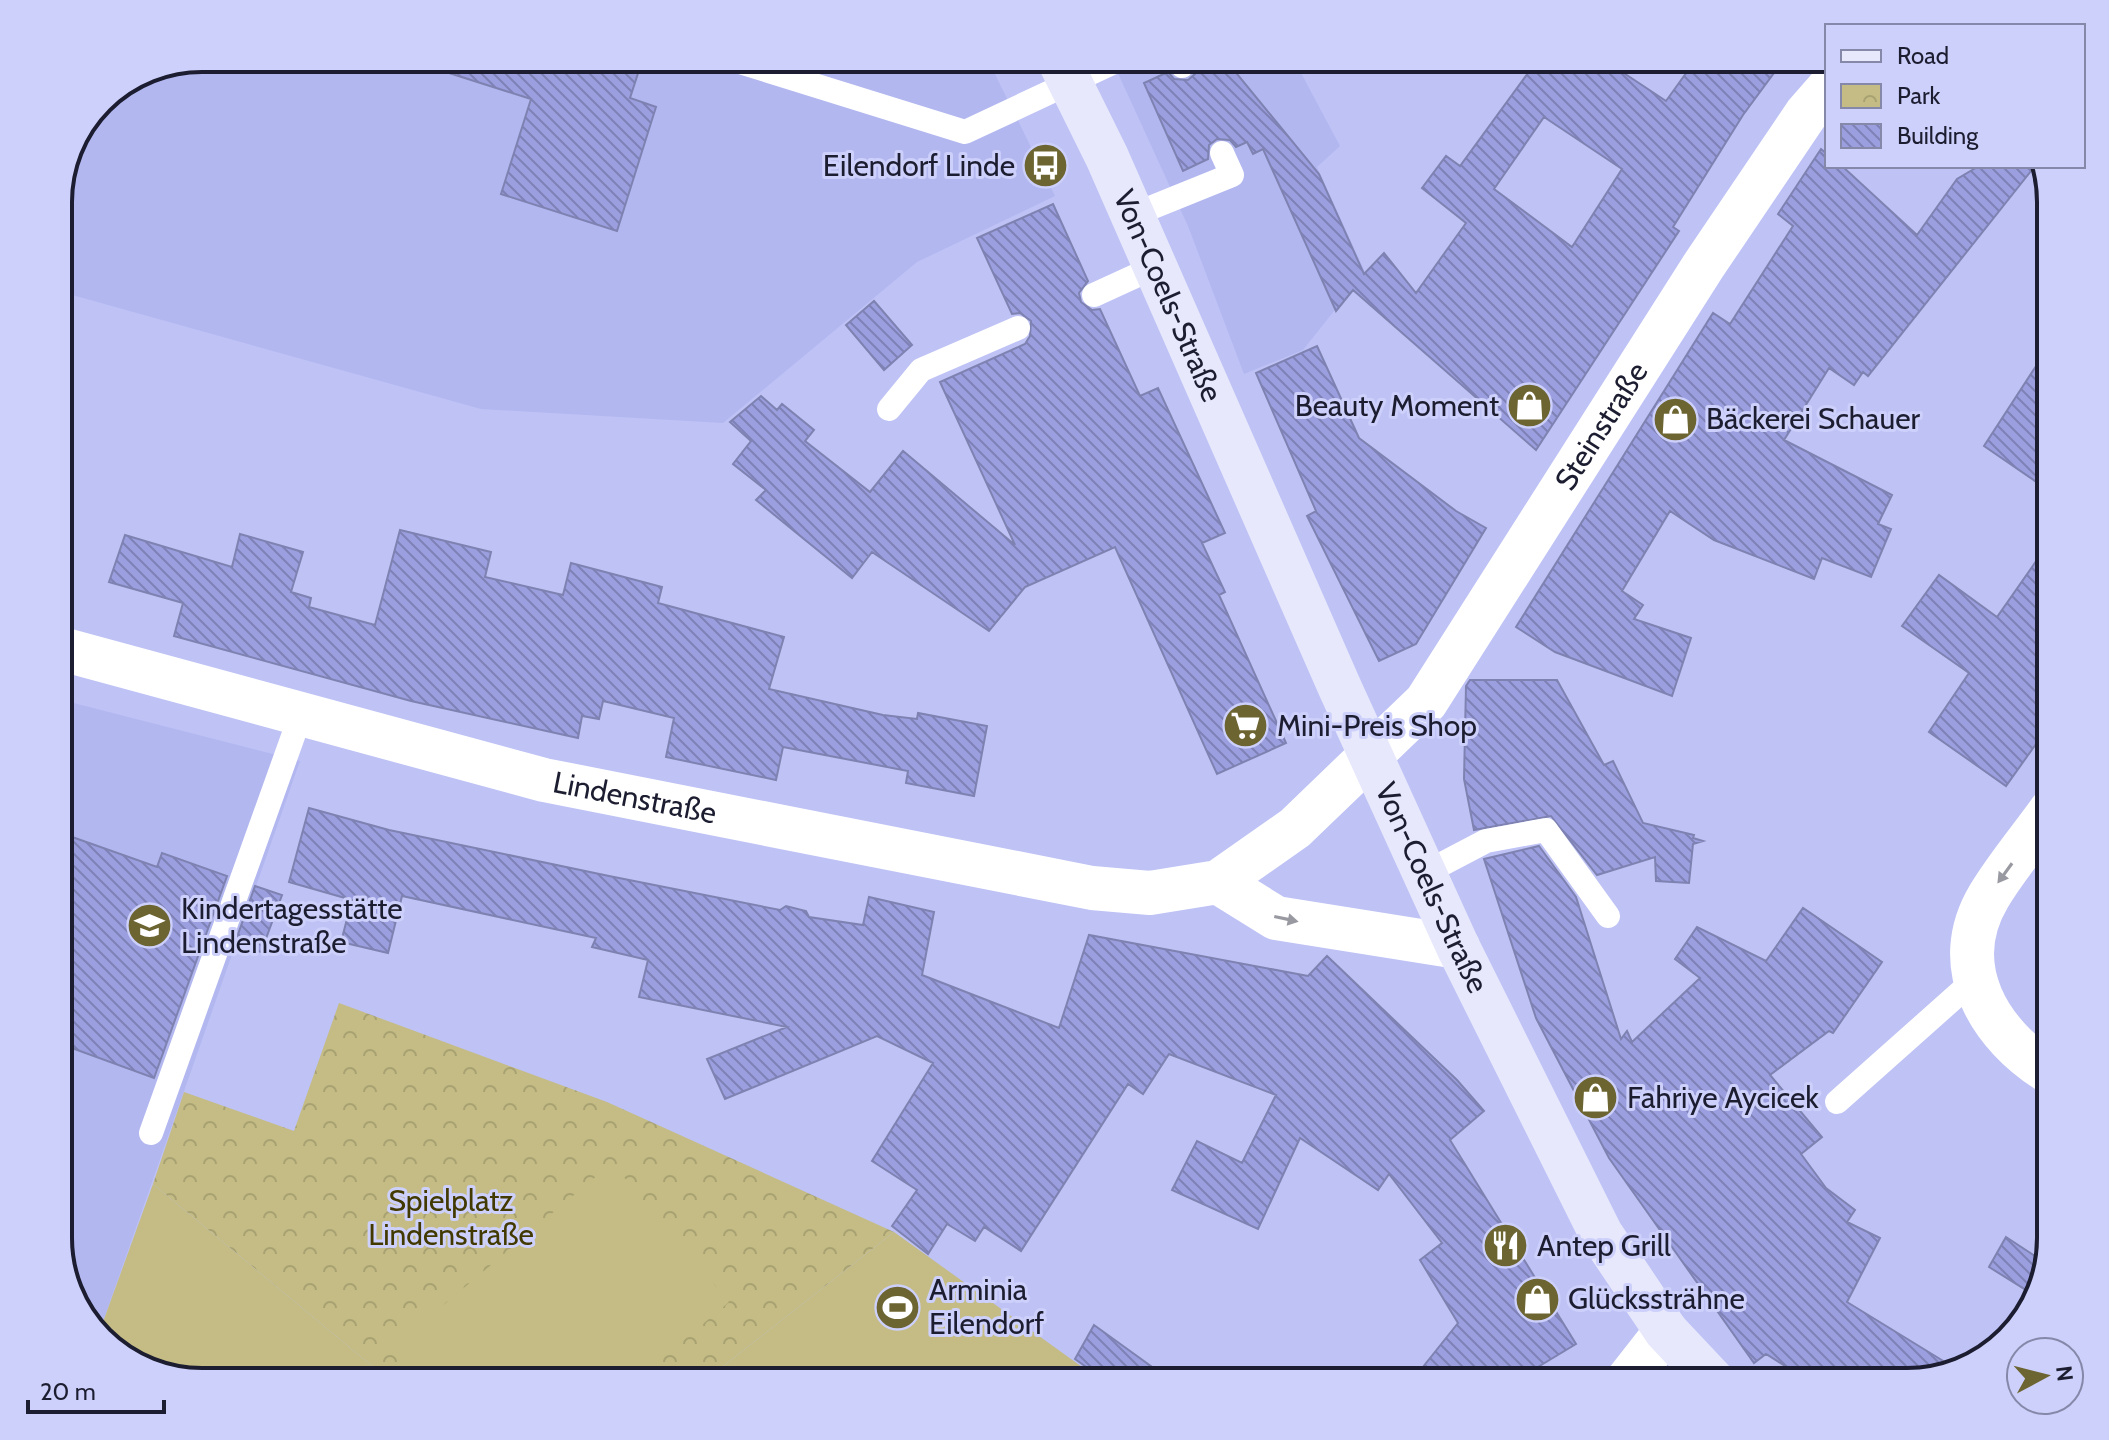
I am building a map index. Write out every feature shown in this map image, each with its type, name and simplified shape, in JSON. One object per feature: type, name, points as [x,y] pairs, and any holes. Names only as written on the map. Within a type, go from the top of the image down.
[{"type":"main road","name":"Von-Coels-Straße","points":[[1065,72],[1133,215],[1371,757],[1458,947],[1601,1234],[1666,1331],[1701,1368]]},
{"type":"street","name":"Steinstraße","points":[[1371,757],[1426,702],[1704,265],[1806,114],[1825,92]]},
{"type":"street","name":"Lindenstraße","points":[[72,652],[544,780],[1092,888],[1150,893],[1218,882],[1295,828],[1371,757]]},
{"type":"street","points":[[2037,829],[1987,898],[1974,941],[1973,981],[1993,1023],[2037,1064]]},
{"type":"street","points":[[1218,882],[1276,918],[1458,947]]},
{"type":"street","points":[[1637,1368],[1666,1331]]},
{"type":"lane","points":[[772,72],[965,132],[1061,72]]},
{"type":"lane","points":[[1133,215],[1232,175],[1222,153]]},
{"type":"lane","points":[[1094,295],[1155,267]]},
{"type":"lane","points":[[889,409],[921,370],[1018,328]]},
{"type":"lane","points":[[151,1133],[301,714]]},
{"type":"lane","points":[[1425,873],[1486,841],[1546,830],[1608,916]]},
{"type":"lane","points":[[1837,1102],[1973,981]]},
{"type":"shaded area","points":[[202,72],[994,72],[1055,196],[917,262],[723,423],[481,409],[72,295],[74,176],[94,130],[110,110],[152,82],[176,74]]},
{"type":"shaded area","points":[[1117,72],[1300,72],[1340,146],[1317,167],[1365,272],[1303,350],[1244,374],[1188,226]]},
{"type":"shaded area","name":"Kindertagesstätte Lindenstraße","points":[[72,703],[300,761],[103,1322],[89,1303],[79,1280],[72,1247]]},
{"type":"green space","name":"Spielplatz Lindenstraße","points":[[339,1003],[607,1102],[894,1232],[721,1368],[374,1368],[153,1184],[184,1092],[294,1131]]},
{"type":"green space","points":[[612,1163],[729,1302],[651,1368],[405,1368],[390,1350]]},
{"type":"green space","points":[[153,1184],[374,1368],[185,1367],[144,1355],[103,1322]]},
{"type":"green space","name":"Arminia Eilendorf","points":[[894,1232],[1083,1368],[721,1368]]},
{"type":"building","points":[[446,72],[638,72],[630,98],[656,107],[617,231],[501,194],[531,99]]},
{"type":"building","points":[[1168,72],[1174,79],[1188,80],[1195,74],[1235,72],[1319,174],[1364,274],[1384,253],[1416,293],[1466,223],[1422,188],[1446,156],[1460,166],[1529,72],[1622,72],[1666,101],[1687,72],[1775,72],[1743,115],[1673,227],[1679,231],[1536,450],[1353,290],[1336,311],[1263,149],[1253,154],[1247,142],[1236,147],[1230,140],[1217,139],[1209,145],[1208,159],[1183,171],[1144,83]],"holes":[[[1544,117],[1622,169],[1572,247],[1494,189]]]},
{"type":"building","points":[[1821,149],[1825,152],[1825,168],[1844,168],[1917,235],[1957,179],[1976,168],[2033,168],[1868,376],[1863,372],[1854,385],[1829,368],[1784,440],[1892,495],[1878,524],[1891,529],[1871,577],[1822,558],[1814,579],[1714,540],[1670,511],[1622,591],[1643,605],[1634,619],[1691,638],[1672,696],[1555,652],[1516,627],[1713,313],[1730,324],[1793,226],[1778,214]]},
{"type":"building","points":[[1053,204],[1088,281],[1079,293],[1081,302],[1092,310],[1100,309],[1140,396],[1158,388],[1225,533],[1202,543],[1225,592],[1219,595],[1286,743],[1217,774],[1115,547],[1025,587],[989,631],[872,552],[852,578],[756,500],[766,490],[733,464],[751,441],[730,422],[761,396],[777,410],[782,404],[814,430],[805,441],[870,492],[903,451],[1015,545],[940,382],[1025,344],[1030,336],[1031,321],[1020,313],[1012,314],[977,238]]},
{"type":"building","points":[[874,301],[912,345],[884,370],[846,325]]},
{"type":"building","points":[[1317,346],[1359,438],[1456,511],[1486,528],[1416,644],[1379,661],[1307,516],[1316,511],[1256,373]]},
{"type":"building","points":[[2037,365],[2037,482],[1984,446]]},
{"type":"building","points":[[400,530],[491,552],[485,577],[563,595],[571,563],[662,587],[658,603],[784,637],[769,689],[883,715],[917,719],[918,713],[987,726],[974,796],[906,783],[908,771],[783,747],[776,780],[666,757],[674,718],[603,701],[599,719],[582,716],[578,738],[411,701],[174,636],[183,603],[109,582],[125,535],[232,567],[240,534],[303,552],[291,592],[311,598],[309,607],[375,625]]},
{"type":"building","points":[[2037,560],[2037,743],[2006,786],[1929,732],[1969,673],[1902,626],[1939,575],[1997,617]]},
{"type":"building","points":[[1470,680],[1557,680],[1604,765],[1613,761],[1643,823],[1694,835],[1693,838],[1703,841],[1693,844],[1689,883],[1656,881],[1655,857],[1597,875],[1551,816],[1474,830],[1464,779],[1466,686]]},
{"type":"building","points":[[309,808],[389,830],[609,876],[780,910],[786,906],[806,911],[809,917],[863,925],[869,897],[934,912],[922,975],[1059,1028],[1089,935],[1308,976],[1327,956],[1457,1080],[1484,1111],[1450,1140],[1576,1344],[1536,1368],[1422,1368],[1458,1323],[1420,1260],[1442,1243],[1389,1174],[1378,1190],[1300,1138],[1258,1229],[1172,1190],[1197,1141],[1242,1163],[1276,1095],[1169,1054],[1143,1094],[1128,1084],[1021,1251],[984,1227],[975,1241],[947,1224],[928,1254],[892,1226],[917,1190],[872,1161],[933,1063],[877,1036],[725,1099],[707,1059],[787,1027],[639,997],[648,960],[592,947],[596,938],[402,896],[388,953],[341,942],[352,900],[289,882]]},
{"type":"building","points":[[72,837],[157,867],[162,853],[227,876],[154,1078],[72,1048]]},
{"type":"building","points":[[1539,846],[1576,897],[1621,1039],[1627,1031],[1632,1042],[1700,978],[1675,959],[1697,927],[1766,961],[1803,908],[1882,962],[1833,1033],[1829,1031],[1770,1075],[1822,1137],[1801,1154],[1826,1188],[1855,1210],[1847,1222],[1880,1238],[1847,1302],[1945,1362],[1907,1368],[1788,1368],[1766,1354],[1754,1363],[1609,1158],[1536,1018],[1484,859]]},
{"type":"building","points":[[255,886],[282,895],[261,952],[235,943]]},
{"type":"building","points":[[2006,1237],[2036,1257],[2026,1290],[1989,1267]]},
{"type":"building","points":[[1094,1325],[1154,1368],[1088,1368],[1075,1359]]},
{"type":"place","name":"Eilendorf Linde","points":[[1046,166]]},
{"type":"place","name":"Beauty Moment","points":[[1530,406]]},
{"type":"place","name":"Bäckerei Schauer","points":[[1675,419]]},
{"type":"place","name":"Mini-Preis Shop","points":[[1246,726]]},
{"type":"place","name":"Kindertagesstätte Lindenstraße","points":[[150,926]]},
{"type":"place","name":"Fahriye Aycicek","points":[[1596,1098]]},
{"type":"place","name":"Antep Grill","points":[[1506,1246]]},
{"type":"place","name":"Glückssträhne","points":[[1537,1299]]},
{"type":"place","name":"Arminia Eilendorf","points":[[898,1307]]}]
